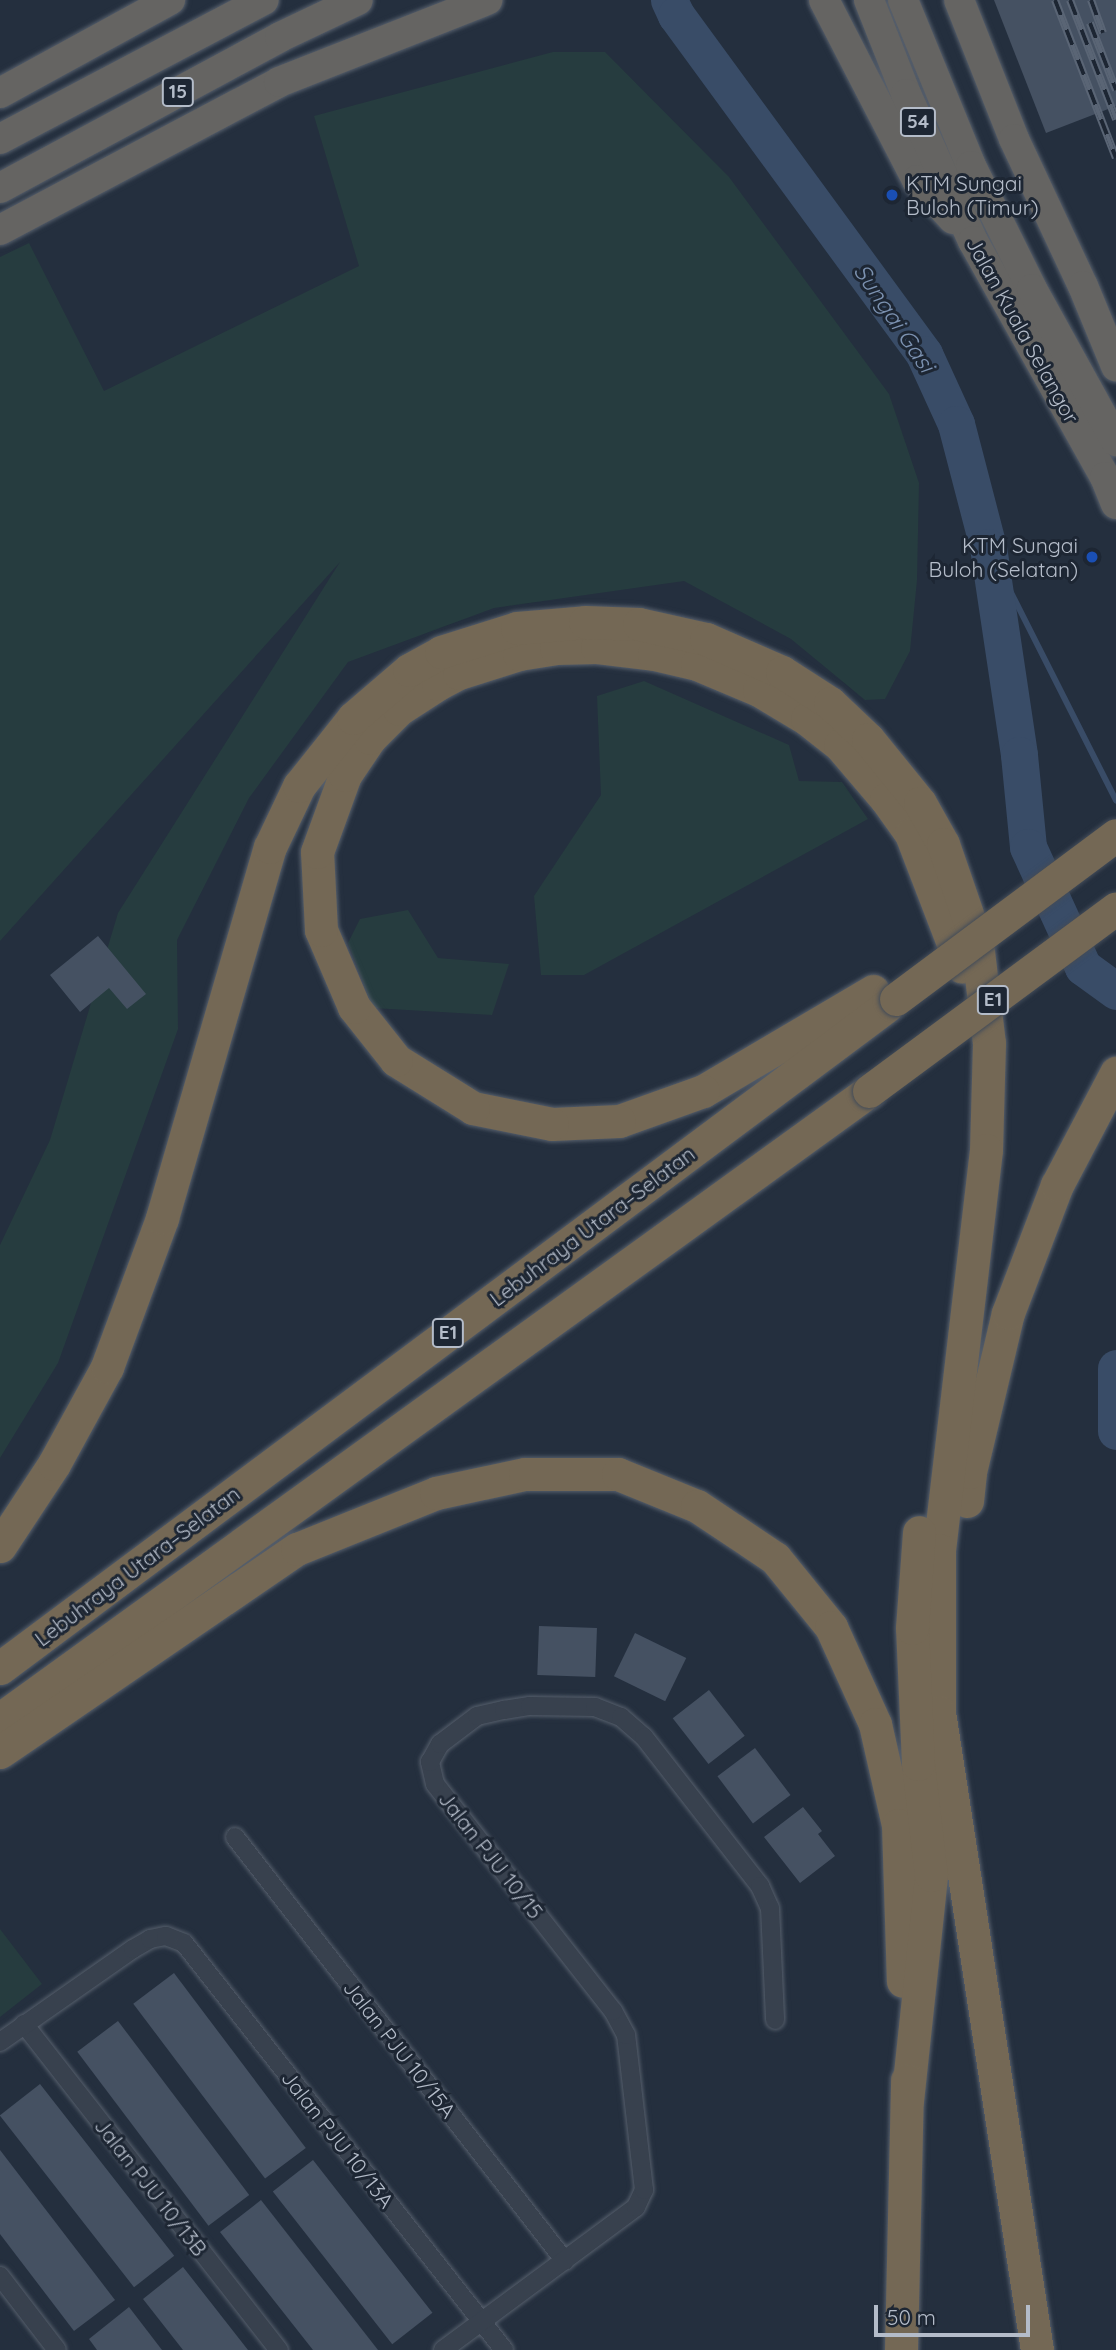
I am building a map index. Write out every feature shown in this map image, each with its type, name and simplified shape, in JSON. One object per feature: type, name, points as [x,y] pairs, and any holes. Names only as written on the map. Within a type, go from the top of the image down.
[{"type":"highway","points":[[0,93],[170,0]]},
{"type":"highway","name":"15","points":[[0,139],[264,0]]},
{"type":"highway","name":"15","points":[[0,188],[281,37],[358,0]]},
{"type":"highway","points":[[0,230],[279,82],[487,0]]},
{"type":"highway","points":[[803,0],[837,27]]},
{"type":"highway","points":[[824,0],[916,180],[973,241]]},
{"type":"highway","name":"Jalan Kuala Selangor","points":[[869,0],[906,94],[973,241],[1105,477],[1116,503]]},
{"type":"highway","name":"Jalan Kuala Selangor","points":[[903,0],[971,166],[1032,289],[1116,441]]},
{"type":"highway","points":[[960,0],[1014,139],[1083,286],[1116,366]]},
{"type":"highway","points":[[0,1546],[54,1464],[107,1367],[162,1218],[270,847],[299,786],[344,728],[375,697],[425,660],[462,644],[517,628],[557,623],[639,624],[687,633],[782,672],[830,703],[857,727],[902,779],[934,826],[962,892],[977,943],[989,1043],[986,1150],[939,1549],[939,1712],[1037,2350]]},
{"type":"highway","points":[[885,995],[702,1091],[619,1121],[552,1124],[473,1108],[396,1060],[354,1007],[321,930],[317,852],[345,775],[379,728],[409,702],[459,673],[519,654],[556,648],[597,647],[654,654],[697,664],[744,682],[790,708],[825,732],[859,766],[901,818],[916,844],[966,978],[970,1062],[960,1196],[919,1533],[912,1628],[918,1764],[932,1875],[907,2101]]},
{"type":"highway","name":"Lebuhraya Utara–Selatan","points":[[0,1668],[885,995],[1017,909],[1116,835]]},
{"type":"highway","name":"Lebuhraya Utara–Selatan","points":[[0,1719],[869,1091],[1116,908]]},
{"type":"highway","points":[[959,1830],[955,1621],[970,1472],[1008,1313],[1057,1185],[1116,1073]]},
{"type":"highway","points":[[0,1752],[297,1549],[436,1493],[525,1474],[618,1474],[697,1506],[775,1559],[831,1627],[875,1724],[898,1825],[907,2101],[901,2350]]},
{"type":"street","name":"Jalan PJU 10/15","points":[[443,2350],[636,2207],[644,2190],[626,2035],[613,2011],[435,1784],[430,1762],[440,1744],[477,1716],[530,1706],[595,1707],[621,1717],[644,1737],[760,1886],[770,1908],[775,2020]]},
{"type":"street","name":"Jalan PJU 10/15A","points":[[235,1837],[565,2261]]},
{"type":"street","name":"Jalan PJU 10/13A","points":[[24,2024],[150,1939],[166,1936],[184,1943],[504,2350]]},
{"type":"street","points":[[0,2042],[24,2024]]},
{"type":"street","name":"Jalan PJU 10/13B","points":[[24,2024],[279,2350]]},
{"type":"street","points":[[0,2276],[57,2350]]},
{"type":"green space","points":[[553,52],[605,52],[729,177],[889,394],[919,483],[917,580],[910,651],[885,699],[865,700],[791,639],[684,581],[494,608],[348,662],[249,798],[177,940],[178,1029],[58,1363],[0,1458],[0,1245],[50,1140],[118,913],[340,562],[0,941],[0,257],[29,243],[104,391],[359,266],[314,116]]},
{"type":"green space","points":[[644,681],[789,745],[799,781],[842,782],[868,819],[584,975],[541,975],[534,896],[601,795],[597,696]]},
{"type":"green space","points":[[408,910],[438,958],[509,964],[492,1015],[373,1008],[348,943],[360,919]]},
{"type":"green space","points":[[0,1929],[42,1984],[0,2017]]},
{"type":"building","points":[[994,0],[1116,0],[1116,106],[1046,133]]},
{"type":"building","points":[[98,936],[146,994],[127,1009],[109,988],[80,1012],[50,975]]},
{"type":"building","points":[[539,1626],[597,1628],[595,1677],[537,1675]]},
{"type":"building","points":[[635,1633],[686,1658],[665,1701],[614,1676]]},
{"type":"building","points":[[709,1690],[745,1736],[708,1764],[673,1718]]},
{"type":"building","points":[[755,1748],[791,1795],[753,1823],[717,1776]]},
{"type":"building","points":[[803,1807],[822,1831],[818,1834],[835,1856],[800,1883],[764,1837]]},
{"type":"building","points":[[174,1973],[306,2148],[265,2179],[133,2004]]},
{"type":"building","points":[[118,2021],[249,2195],[208,2226],[77,2052]]},
{"type":"building","points":[[40,2084],[174,2256],[134,2287],[0,2116]]},
{"type":"building","points":[[0,2150],[115,2300],[74,2331],[0,2234]]},
{"type":"building","points":[[313,2160],[432,2313],[392,2344],[273,2191]]},
{"type":"building","points":[[261,2200],[378,2350],[313,2350],[220,2232]]},
{"type":"building","points":[[183,2267],[248,2350],[183,2350],[143,2299]]},
{"type":"building","points":[[129,2307],[162,2350],[97,2350],[89,2339]]},
{"type":"waterway","name":"Sungai Gasi","points":[[669,0],[676,15],[924,354],[956,424],[988,547],[1019,755],[1028,847],[1083,967],[1116,991]]},
{"type":"waterway","points":[[988,547],[1116,800]]},
{"type":"waterway","name":"Sungai Gasi","points":[[1116,1368],[1116,1431]]},
{"type":"railway","points":[[1055,0],[1116,158]]},
{"type":"railway","points":[[1070,0],[1116,119]]},
{"type":"railway","points":[[1091,0],[1103,33]]},
{"type":"railway","points":[[1090,23],[1116,90]]},
{"type":"place","name":"KTM Sungai Buloh (Timur)","points":[[892,195]]},
{"type":"place","name":"KTM Sungai Buloh (Selatan)","points":[[1092,557]]}]
